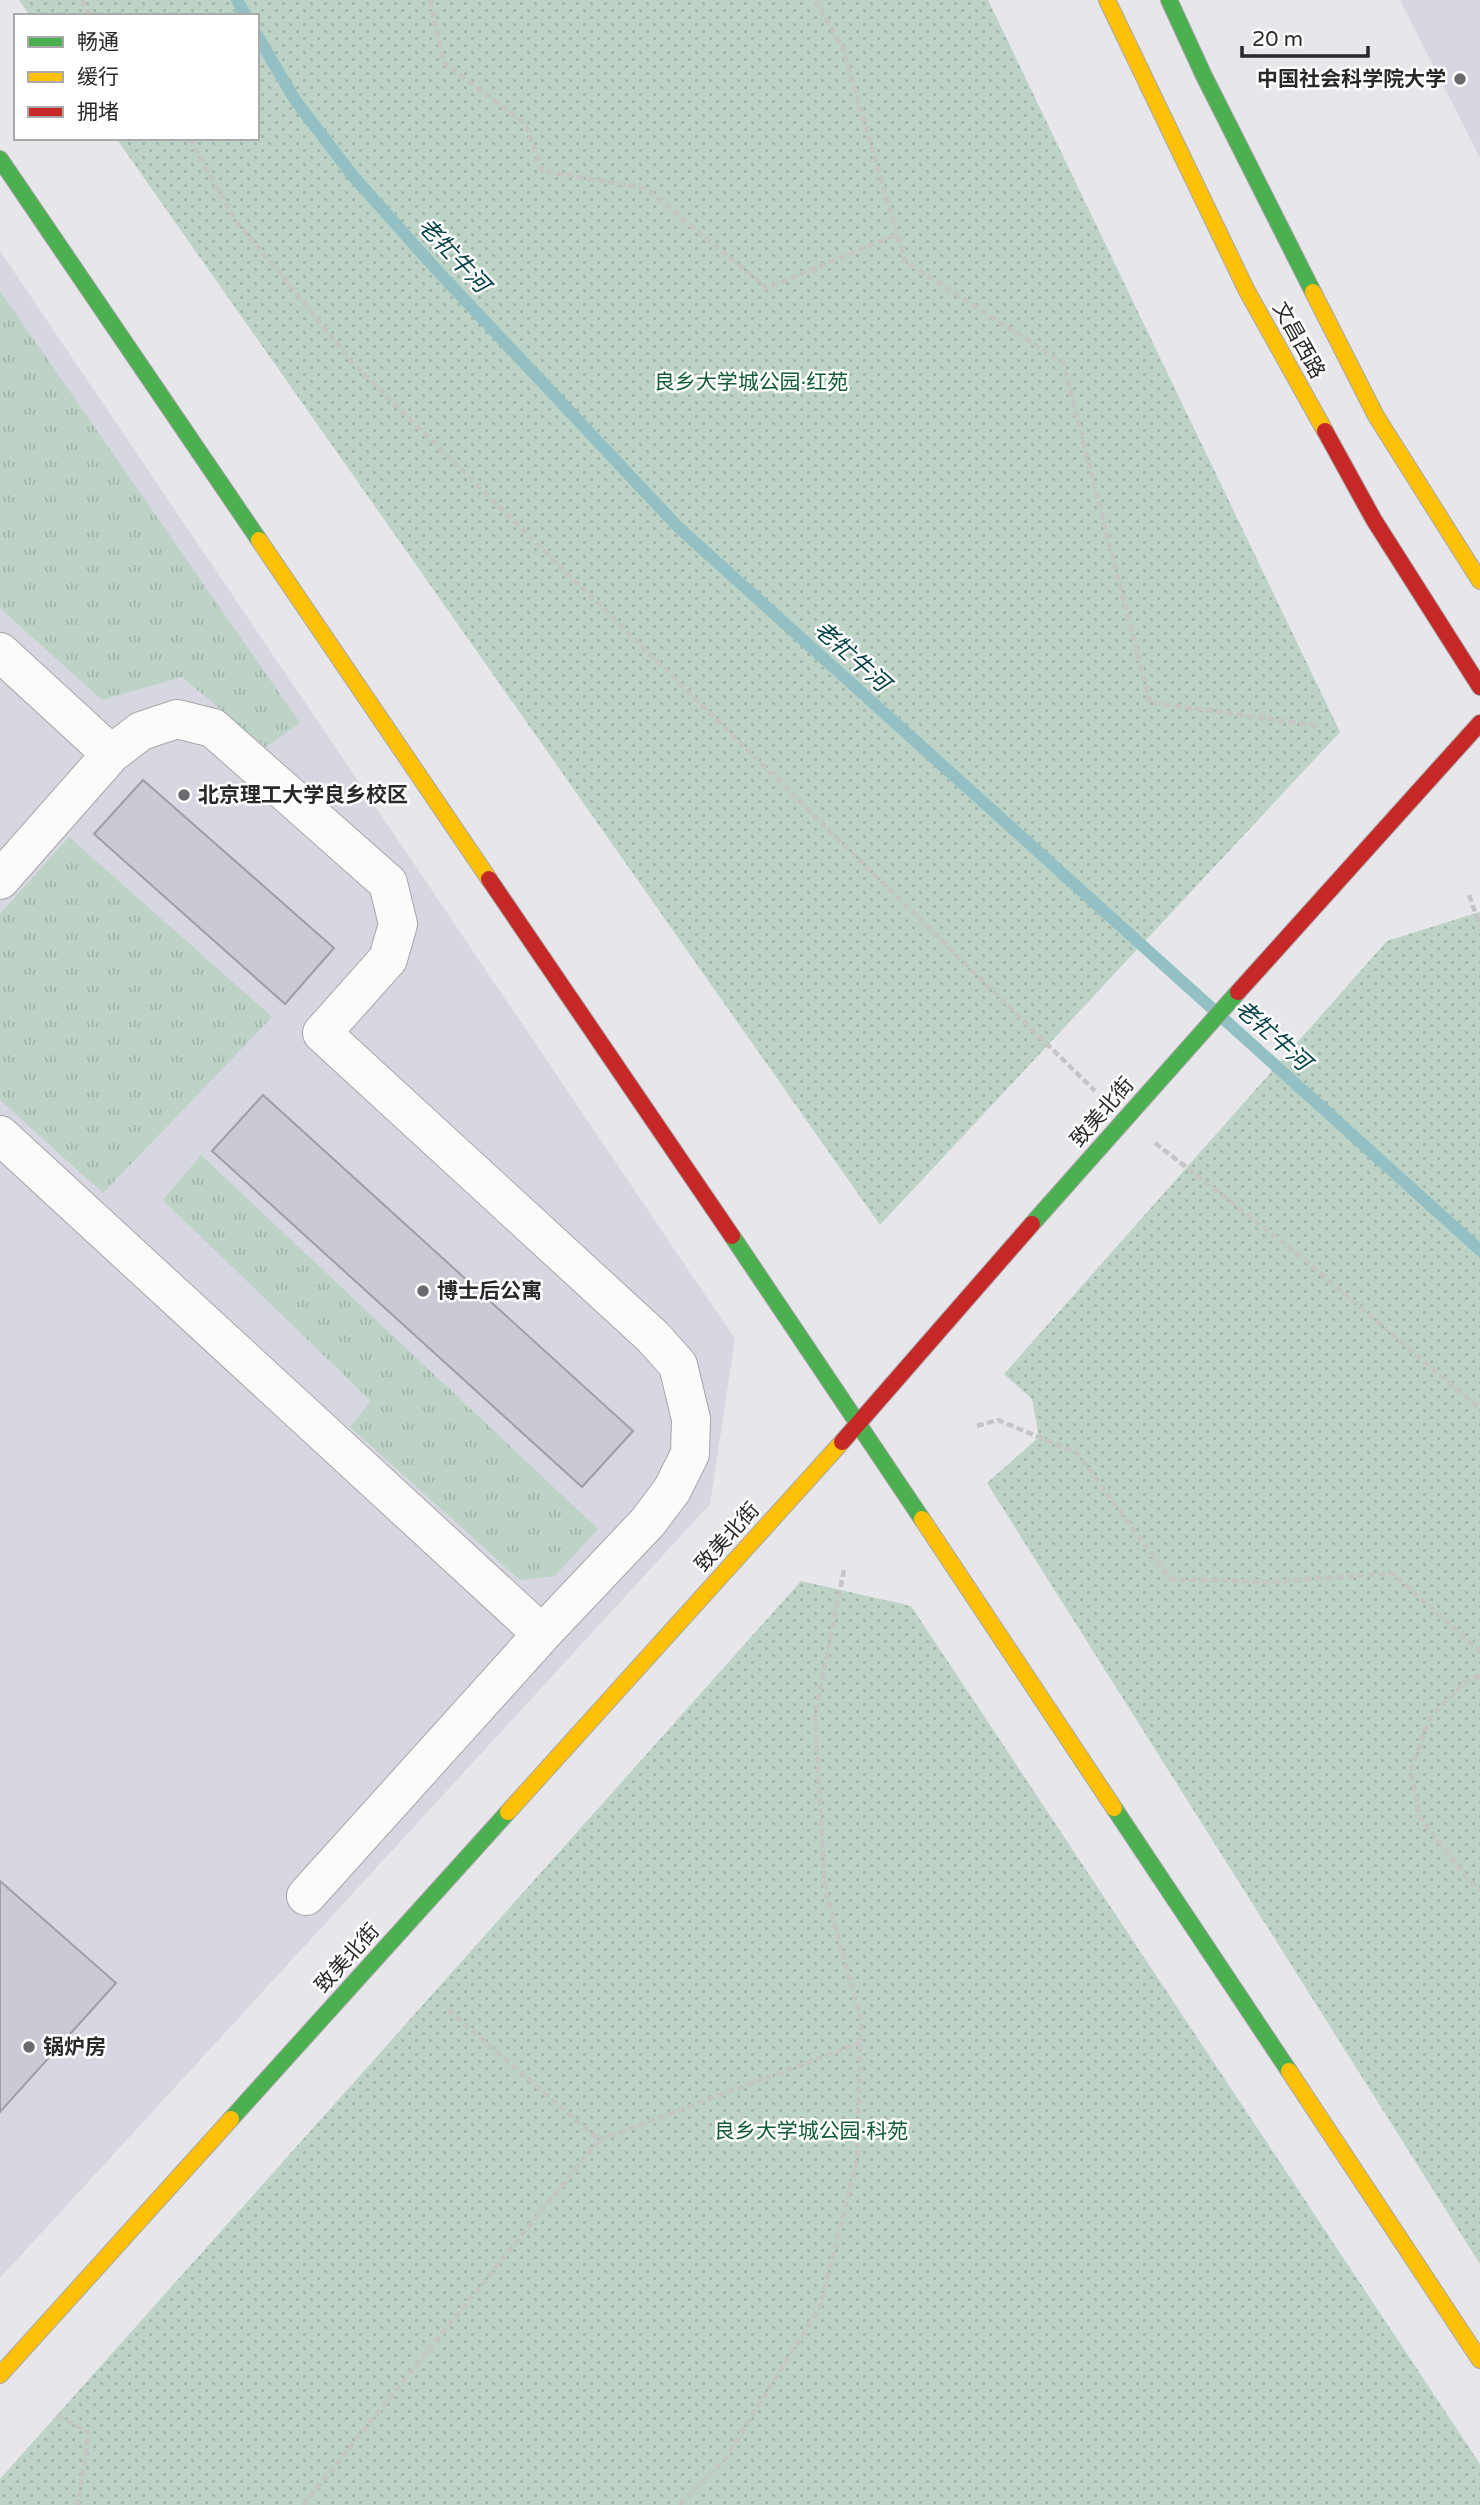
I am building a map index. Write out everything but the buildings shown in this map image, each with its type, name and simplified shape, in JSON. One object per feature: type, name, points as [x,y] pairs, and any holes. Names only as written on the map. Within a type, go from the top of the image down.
[{"type":"street","name":"文昌西路","points":[[1107,0],[1247,291],[1374,520],[1480,687]]},
{"type":"street","name":"文昌西路","points":[[1169,0],[1204,76],[1376,416],[1480,581]]},
{"type":"street","points":[[0,159],[859,1423],[1480,2360]]},
{"type":"street","points":[[0,652],[111,754]]},
{"type":"street","points":[[0,880],[111,754],[141,731],[177,719],[213,728],[388,883],[398,924],[388,959],[322,1033],[653,1337],[678,1365],[691,1419],[690,1454],[672,1490],[648,1522],[542,1634],[306,1896]]},
{"type":"street","name":"致美北街","points":[[0,2375],[859,1423],[1124,1119],[1480,723]]},
{"type":"street","points":[[0,1135],[542,1634]]},
{"type":"path","points":[[430,0],[444,63],[526,124],[542,171],[645,188],[767,288],[898,234]]},
{"type":"path","points":[[815,0],[842,46],[905,261],[1063,363],[1150,702],[1319,726]]},
{"type":"path","points":[[191,140],[234,218],[355,365],[1124,1119],[1294,1251],[1480,1409]]},
{"type":"path","points":[[1469,895],[1480,926]]},
{"type":"path","points":[[977,1426],[998,1420],[1077,1453],[1170,1579],[1274,1582],[1392,1573],[1480,1651]]},
{"type":"path","points":[[679,2505],[725,2459],[820,2307],[858,2160],[861,2020],[825,1889],[815,1714],[844,1570]]},
{"type":"path","points":[[1480,1676],[1465,1682],[1430,1718],[1410,1768],[1419,1816],[1480,1891]]},
{"type":"path","points":[[448,2010],[599,2140]]},
{"type":"path","points":[[303,2505],[599,2140],[860,2043]]},
{"type":"path","points":[[57,2415],[89,2433],[78,2505]]},
{"type":"shaded area","name":"中国社会科学院大学","points":[[1400,0],[1480,0],[1480,158]]},
{"type":"shaded area","name":"北京理工大学良乡校区","points":[[0,251],[735,1339],[710,1504],[0,2278]]},
{"type":"green space","name":"良乡大学城公园·红苑","points":[[19,0],[988,0],[1340,732],[880,1225],[117,140],[259,140],[259,14],[29,14]]},
{"type":"green space","points":[[0,291],[300,723],[266,747],[182,677],[102,700],[0,608]]},
{"type":"green space","points":[[69,837],[272,1017],[103,1193],[0,1100],[0,914]]},
{"type":"green space","points":[[1480,912],[1480,2264],[987,1483],[1039,1437],[1032,1399],[1004,1374],[1387,941]]},
{"type":"green space","points":[[201,1155],[598,1529],[555,1576],[520,1580],[350,1427],[371,1401],[163,1200]]},
{"type":"green space","name":"良乡大学城公园·科苑","points":[[801,1581],[911,1606],[1480,2464],[1480,2505],[0,2505],[0,2479]]},
{"type":"waterway","name":"老牤牛河","points":[[237,0],[245,14]]},
{"type":"waterway","name":"老牤牛河","points":[[259,38],[295,100],[353,176],[434,267],[678,527],[1480,1250]]},
{"type":"traffic: fast","points":[[1169,0],[1204,76],[1313,292]]},
{"type":"traffic: fast","points":[[0,159],[259,540]]},
{"type":"traffic: fast","points":[[1032,1224],[1238,992]]},
{"type":"traffic: fast","points":[[732,1236],[922,1519]]},
{"type":"traffic: fast","points":[[1114,1808],[1289,2071]]},
{"type":"traffic: fast","points":[[231,2119],[508,1812]]},
{"type":"traffic: slow","points":[[1107,0],[1247,291],[1325,431]]},
{"type":"traffic: slow","points":[[1313,292],[1376,416],[1480,581]]},
{"type":"traffic: slow","points":[[259,540],[489,879]]},
{"type":"traffic: slow","points":[[508,1812],[842,1442]]},
{"type":"traffic: slow","points":[[922,1519],[1114,1808]]},
{"type":"traffic: slow","points":[[1289,2071],[1480,2360]]},
{"type":"traffic: slow","points":[[0,2375],[231,2119]]},
{"type":"traffic: jam","points":[[1325,431],[1374,520],[1480,687]]},
{"type":"traffic: jam","points":[[1238,992],[1480,723]]},
{"type":"traffic: jam","points":[[489,879],[732,1236]]},
{"type":"traffic: jam","points":[[842,1442],[1032,1224]]},
{"type":"place","name":"中国社会科学院大学","points":[[1460,79]]},
{"type":"place","name":"北京理工大学良乡校区","points":[[184,795]]},
{"type":"place","name":"博士后公寓","points":[[423,1291]]},
{"type":"place","name":"锅炉房","points":[[29,2047]]}]
